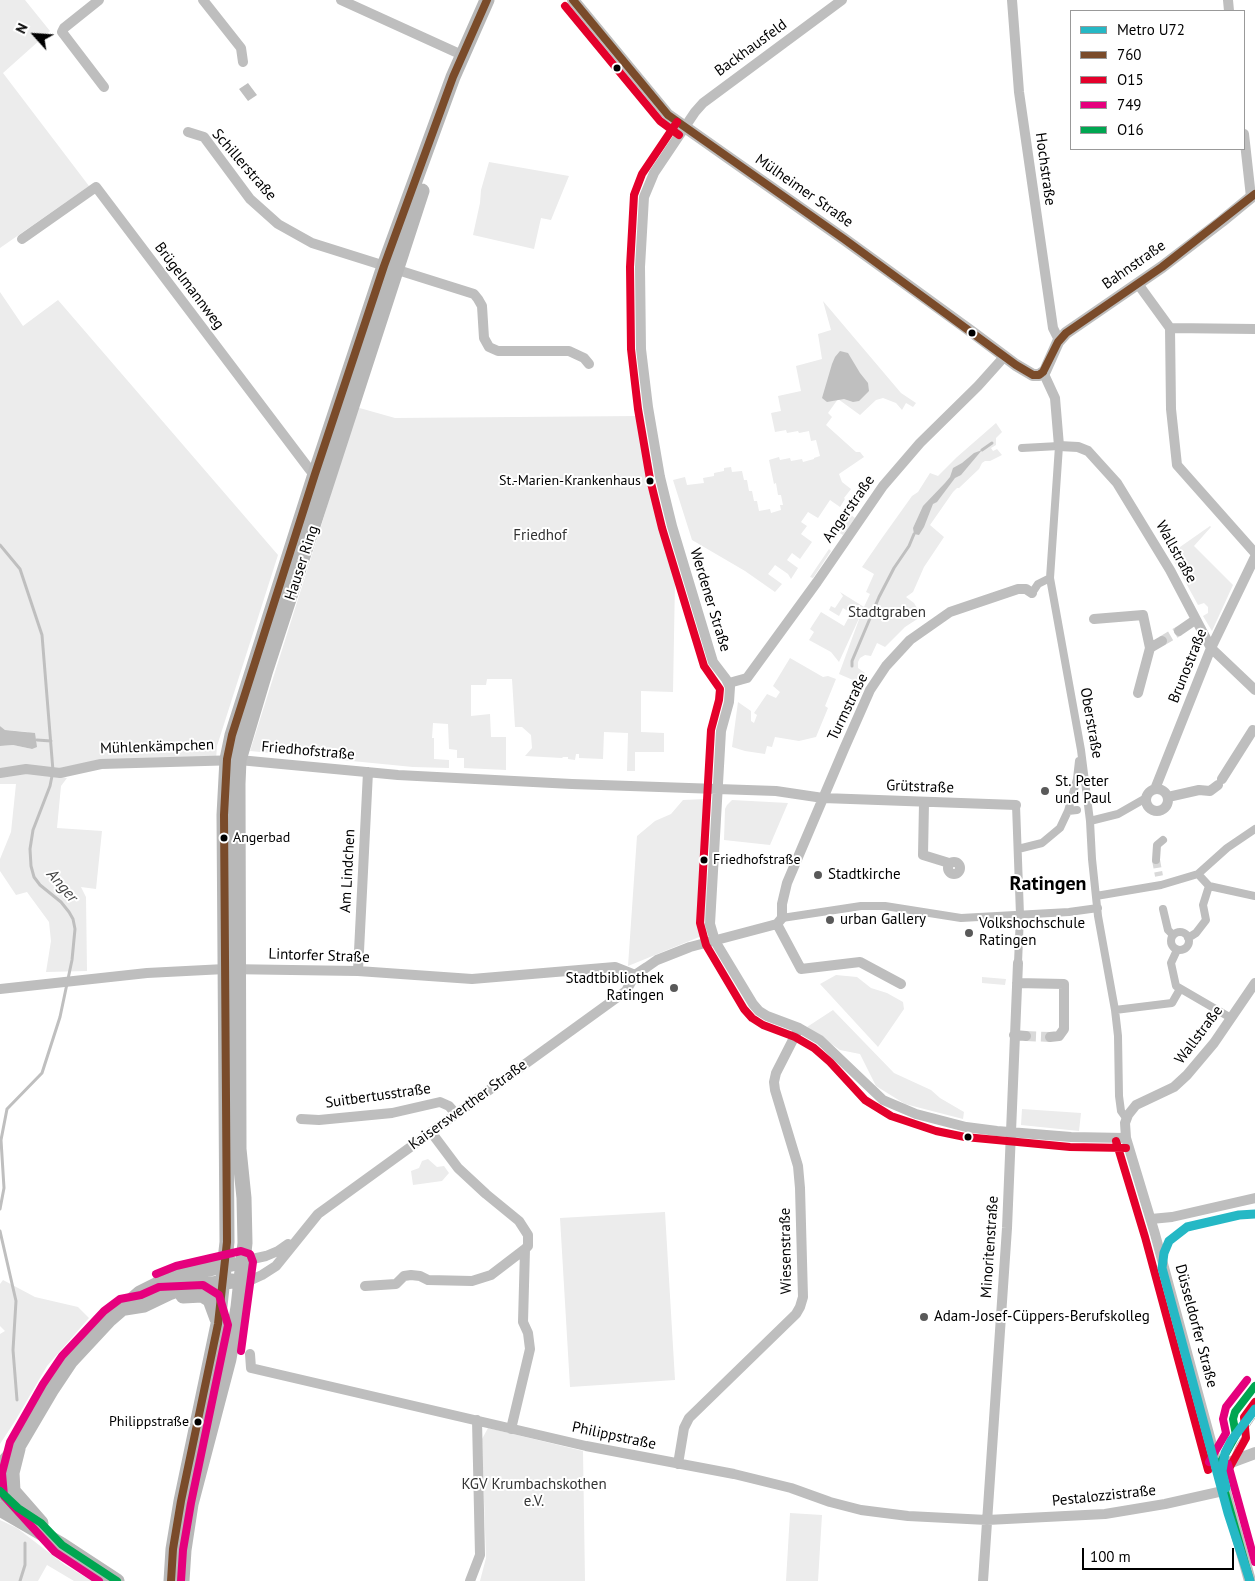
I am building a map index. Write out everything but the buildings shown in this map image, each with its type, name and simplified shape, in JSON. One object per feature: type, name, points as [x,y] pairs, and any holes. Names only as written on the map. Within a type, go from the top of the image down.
[{"type":"main road","name":"Hauser Ring","points":[[243,1262],[245,1243],[244,1198],[239,1149],[224,815],[233,760],[232,735],[322,477],[462,55],[487,0]]},
{"type":"main road","name":"Hauser Ring","points":[[224,1266],[227,1242],[232,969]]},
{"type":"main road","points":[[0,1468],[19,1445],[70,1362],[110,1318],[140,1293],[162,1282],[178,1276],[243,1262],[229,1360],[191,1504],[184,1550],[182,1581]]},
{"type":"main road","points":[[171,1581],[173,1549],[179,1510],[218,1324],[224,1266]]},
{"type":"main road","points":[[124,1308],[144,1305],[180,1289],[241,1280]]},
{"type":"main road","points":[[161,1297],[202,1295],[210,1300],[218,1324]]},
{"type":"main road","points":[[19,1445],[12,1473],[13,1491],[62,1546]]},
{"type":"main road","points":[[0,1491],[18,1508],[41,1523]]},
{"type":"main road","points":[[0,1509],[117,1581]]},
{"type":"street","points":[[99,0],[62,31],[104,87]]},
{"type":"street","points":[[203,0],[241,48],[243,62]]},
{"type":"street","points":[[341,0],[462,55]]},
{"type":"street","name":"Mülheimer Straße","points":[[573,0],[668,115],[860,251],[1004,357],[1033,375],[1043,372]]},
{"type":"street","name":"Backhausfeld","points":[[685,127],[695,112],[714,94],[842,0]]},
{"type":"street","name":"Hochstraße","points":[[1012,0],[1020,102],[1053,328],[1059,340]]},
{"type":"street","name":"Werdener Straße","points":[[685,127],[654,173],[646,190],[642,208],[640,267],[644,320],[641,349],[648,408],[660,477],[672,526],[713,662],[729,683]]},
{"type":"street","name":"Schillerstraße","points":[[188,132],[204,137],[250,199],[278,224],[312,243],[474,294],[482,306],[484,338],[489,347],[498,351],[569,351],[584,358],[589,364]]},
{"type":"street","points":[[1245,141],[1253,195]]},
{"type":"street","name":"Brügelmannweg","points":[[22,239],[96,187],[310,470],[322,477]]},
{"type":"street","name":"Bahnstraße","points":[[1043,372],[1059,340],[1194,243],[1253,195]]},
{"type":"street","points":[[640,267],[648,278]]},
{"type":"street","points":[[1138,284],[1170,328],[1171,409],[1177,465],[1255,555]]},
{"type":"street","points":[[1170,328],[1255,329]]},
{"type":"street","name":"Angerstraße","points":[[729,683],[746,678],[817,582],[874,499],[912,452],[954,411],[1004,357]]},
{"type":"street","name":"Oberstraße","points":[[1043,372],[1055,398],[1059,446],[1050,578],[1081,750],[1085,811],[1098,908]]},
{"type":"street","points":[[1022,448],[1059,446]]},
{"type":"street","name":"Wallstraße","points":[[1059,446],[1078,447],[1088,451],[1117,483],[1170,570],[1211,648],[1255,690]]},
{"type":"street","name":"Brunostraße","points":[[1155,789],[1211,648],[1255,555]]},
{"type":"street","name":"Turmstraße","points":[[780,921],[787,883],[870,690],[886,666],[910,640],[950,612],[1018,589],[1026,589],[1032,593],[1038,584],[1050,578]]},
{"type":"street","points":[[1094,619],[1143,615],[1150,648],[1138,693]]},
{"type":"street","points":[[1179,632],[1196,620]]},
{"type":"street","points":[[1150,648],[1162,641]]},
{"type":"street","points":[[636,975],[658,960],[690,948],[715,941],[780,921],[861,906],[885,906],[961,918],[1098,908],[1115,1010],[1120,1062],[1119,1096],[1122,1111],[1126,1118],[1126,1138],[1070,1137],[966,1127],[896,1107],[872,1092],[820,1040],[799,1028],[767,1016],[753,1004],[715,941],[710,924],[720,731],[730,696],[729,683]]},
{"type":"street","points":[[1168,797],[1199,790],[1210,791],[1220,782],[1253,730]]},
{"type":"street","points":[[1018,849],[1042,843],[1060,828],[1068,810],[1077,779],[1081,750]]},
{"type":"street","name":"Friedhofstraße","points":[[233,760],[368,772],[572,784],[776,791],[823,798]]},
{"type":"street","name":"Mühlenkämpchen","points":[[0,773],[26,770],[60,773],[101,764],[233,760]]},
{"type":"street","name":"Am Lindchen","points":[[358,972],[368,772]]},
{"type":"street","points":[[1068,810],[1118,814],[1146,798],[1147,794],[1155,789],[1165,792],[1168,797],[1167,805],[1155,811],[1147,804],[1146,798]]},
{"type":"street","name":"Grütstraße","points":[[823,798],[1016,805]]},
{"type":"street","points":[[924,803],[923,855],[949,863]]},
{"type":"street","name":"Minoritenstraße","points":[[983,1581],[1007,1228],[1020,914],[1016,805]]},
{"type":"street","points":[[1096,896],[1160,887],[1198,874],[1227,848],[1255,828]]},
{"type":"street","points":[[1156,860],[1157,845],[1163,840]]},
{"type":"street","points":[[1198,874],[1209,886],[1255,896]]},
{"type":"street","points":[[1159,876],[1160,887]]},
{"type":"street","points":[[1188,938],[1196,933],[1206,920],[1203,906],[1209,886]]},
{"type":"street","points":[[1163,909],[1168,930],[1173,935]]},
{"type":"street","points":[[780,921],[802,969],[860,962],[901,984]]},
{"type":"street","points":[[1179,932],[1188,938],[1188,944],[1185,948],[1177,950],[1172,947],[1170,942],[1173,935],[1179,932]]},
{"type":"street","points":[[1177,950],[1171,964],[1176,986],[1231,1018]]},
{"type":"street","name":"Lintorfer Straße","points":[[0,989],[147,974],[232,969],[358,972],[472,979],[615,967],[636,975]]},
{"type":"street","name":"Kaiserswerther Straße","points":[[241,1280],[251,1280],[276,1266],[318,1214],[626,992],[636,975]]},
{"type":"street","points":[[1017,983],[1064,984],[1064,1029],[1059,1036],[1050,1037]]},
{"type":"street","name":"Wallstraße","points":[[1126,1118],[1136,1105],[1174,1087],[1187,1075],[1201,1060],[1255,983]]},
{"type":"street","points":[[1115,1010],[1172,1002],[1180,989]]},
{"type":"street","name":"Wiesenstraße","points":[[678,1464],[684,1428],[689,1418],[796,1314],[800,1307],[802,1297],[798,1174],[793,1145],[774,1082],[776,1073],[799,1028]]},
{"type":"street","points":[[1014,1035],[1026,1036]]},
{"type":"street","name":"Suitbertusstraße","points":[[301,1119],[319,1120],[392,1112],[440,1102],[449,1106],[456,1114]]},
{"type":"street","points":[[366,1286],[396,1284],[404,1276],[411,1275],[420,1276],[428,1280],[472,1281],[491,1275],[528,1246],[528,1235],[519,1221],[458,1168],[431,1132]]},
{"type":"street","name":"Düsseldorfer Straße","points":[[1126,1138],[1151,1219],[1250,1581]]},
{"type":"street","points":[[1151,1219],[1172,1217],[1255,1198]]},
{"type":"street","name":"Kaiserswerther Straße","points":[[243,1262],[278,1251],[299,1236]]},
{"type":"street","points":[[511,1429],[530,1349],[528,1333],[523,1322],[524,1250]]},
{"type":"street","name":"Philippstraße","points":[[250,1354],[251,1368],[511,1429],[734,1474],[791,1488],[830,1502],[861,1510],[908,1516],[987,1520]]},
{"type":"street","points":[[470,1581],[480,1555],[477,1420]]},
{"type":"street","points":[[1218,1467],[1255,1453]]},
{"type":"street","name":"Pestalozzistraße","points":[[987,1520],[1105,1514],[1165,1504],[1224,1491]]},
{"type":"green space","points":[[0,0],[25,0],[50,31],[3,73],[89,186],[0,248]]},
{"type":"green space","points":[[489,162],[569,176],[551,220],[541,218],[534,249],[473,235],[481,190]]},
{"type":"green space","points":[[0,292],[23,326],[58,300],[278,555],[217,746],[216,760],[101,764],[53,775],[67,778],[61,786],[57,828],[102,831],[96,889],[81,887],[86,897],[87,971],[46,972],[51,941],[49,922],[27,892],[16,895],[0,871],[0,859],[11,832],[16,784],[0,784],[0,746],[13,745],[32,749],[28,732],[5,730],[0,726]]},
{"type":"green space","points":[[823,301],[901,393],[916,403],[913,407],[906,403],[902,410],[896,403],[883,398],[876,400],[860,415],[838,399],[828,413],[832,417],[826,425],[864,457],[839,474],[842,482],[851,489],[840,507],[830,500],[818,518],[808,512],[801,522],[807,526],[801,534],[812,542],[800,559],[792,553],[787,560],[798,568],[791,579],[788,574],[775,565],[768,574],[782,584],[775,592],[745,571],[692,540],[673,480],[685,477],[687,485],[704,483],[703,478],[714,476],[714,473],[731,467],[732,472],[742,471],[744,480],[747,480],[749,491],[752,491],[754,501],[757,501],[759,511],[770,509],[771,513],[781,510],[780,505],[783,505],[781,495],[778,495],[776,483],[774,484],[769,460],[779,457],[780,460],[790,458],[791,461],[802,459],[803,462],[820,456],[816,440],[811,441],[809,431],[799,433],[798,431],[787,433],[786,430],[775,432],[771,413],[781,411],[778,396],[801,391],[796,366],[822,359],[818,334],[831,330]]},
{"type":"green space","name":"Friedhof","points":[[356,407],[395,418],[638,416],[660,526],[675,580],[673,692],[641,691],[641,732],[664,733],[664,752],[635,752],[635,771],[627,771],[628,733],[604,732],[603,759],[579,758],[579,754],[576,754],[575,760],[568,759],[568,757],[525,756],[532,748],[531,735],[522,727],[515,727],[512,679],[487,679],[486,685],[471,685],[471,716],[490,714],[491,737],[506,737],[506,770],[464,768],[464,758],[457,758],[457,750],[449,749],[448,724],[433,723],[432,738],[434,738],[434,759],[449,760],[449,768],[413,767],[250,751],[323,520]]},
{"type":"green space","name":"Stadtgraben","points":[[996,423],[1002,432],[996,438],[996,445],[991,448],[993,451],[997,449],[1002,455],[982,463],[979,469],[953,492],[930,525],[944,537],[924,567],[913,592],[906,597],[914,603],[922,616],[905,627],[885,647],[877,643],[871,656],[865,655],[860,658],[858,668],[865,673],[860,683],[839,674],[861,614],[839,662],[831,652],[809,640],[814,632],[810,629],[821,612],[844,626],[851,613],[843,608],[839,616],[829,610],[831,606],[835,608],[843,596],[840,592],[864,607],[870,594],[866,592],[874,574],[862,567],[912,496],[918,492],[930,473],[938,476]]},
{"type":"green space","points":[[846,511],[855,518],[843,535],[833,529]]},
{"type":"green space","points":[[1210,526],[1194,546],[1233,585],[1212,631],[1203,616],[1208,613],[1208,607],[1204,603],[1198,605],[1170,554]]},
{"type":"green space","points":[[829,549],[831,551],[813,578],[810,577]]},
{"type":"green space","points":[[790,658],[823,677],[828,676],[836,679],[825,706],[828,708],[816,737],[799,741],[775,737],[772,747],[767,746],[765,754],[732,747],[738,702],[751,711],[751,721],[754,723],[757,715],[754,713],[767,694],[776,698],[780,692],[773,686]]},
{"type":"green space","points":[[705,799],[709,933],[628,966],[637,836],[655,821],[671,814],[683,800]]},
{"type":"green space","points":[[732,800],[788,803],[770,845],[724,840],[725,809]]},
{"type":"green space","points":[[836,975],[857,977],[871,988],[887,993],[903,1002],[904,1009],[878,1047],[820,984]]},
{"type":"green space","points":[[982,977],[1006,979],[1005,985],[982,983]]},
{"type":"green space","points":[[833,1010],[894,1073],[931,1090],[940,1098],[964,1112],[963,1119],[905,1104],[876,1086],[860,1054],[840,1050],[807,1027]]},
{"type":"green space","points":[[1022,1109],[1081,1113],[1079,1131],[1021,1125]]},
{"type":"green space","points":[[428,1159],[437,1167],[444,1166],[449,1173],[442,1181],[413,1185],[411,1171],[419,1168],[422,1161]]},
{"type":"green space","points":[[665,1212],[675,1380],[570,1387],[560,1218]]},
{"type":"green space","points":[[1237,1213],[1238,1218],[1192,1228],[1179,1236],[1177,1229],[1186,1224]]},
{"type":"green space","points":[[3,1280],[35,1297],[78,1307],[89,1318],[47,1366],[0,1444],[0,1334],[5,1331],[0,1326],[0,1284]]},
{"type":"green space","name":"KGV Krumbachskothen e.V.","points":[[488,1428],[583,1451],[585,1581],[480,1581],[486,1558],[482,1439]]},
{"type":"green space","points":[[790,1513],[822,1515],[818,1581],[786,1581]]},
{"type":"green space","points":[[0,1520],[17,1528],[65,1565],[92,1581],[74,1581],[47,1565],[38,1581],[0,1581]]},
{"type":"shaded area","points":[[248,83],[257,95],[248,101],[239,89]]},
{"type":"shaded area","points":[[840,351],[848,353],[868,383],[869,391],[859,401],[853,402],[844,399],[827,402],[822,398],[832,364]]},
{"type":"shaded area","points":[[982,450],[961,475],[955,478],[937,502],[933,504],[919,535],[914,534],[913,528],[923,506],[950,477],[953,468],[974,453]]},
{"type":"shaded area","points":[[0,726],[5,730],[35,733],[37,747],[32,749],[13,745],[0,746]]},
{"type":"waterway","name":"Stadtgraben","points":[[982,450],[992,443]]},
{"type":"waterway","points":[[852,666],[852,661],[879,597],[914,534]]},
{"type":"waterway","name":"Anger","points":[[0,545],[20,569],[42,635],[53,771],[50,786],[33,830],[30,849],[31,866],[34,877],[40,885],[61,902],[69,912],[75,929],[72,960],[60,1017],[42,1073],[7,1109],[1,1140],[4,1188],[0,1209]]},
{"type":"waterway","points":[[37,740],[51,741]]},
{"type":"waterway","name":"Anger","points":[[0,1231],[16,1301],[13,1350],[17,1400]]},
{"type":"waterway","name":"Anger","points":[[20,1581],[25,1565],[25,1543]]},
{"type":"tunnel","points":[[1162,641],[1179,631]]},
{"type":"tunnel","points":[[1156,860],[1159,876]]},
{"type":"tunnel","points":[[1026,1036],[1050,1037]]},
{"type":"tram line","points":[[1233,1510],[1227,1479],[1229,1463],[1237,1444],[1255,1418]]},
{"type":"metro line","name":"U72","points":[[1250,1581],[1228,1513],[1162,1268],[1164,1253],[1169,1241],[1187,1227],[1239,1215],[1255,1214]]},
{"type":"metro line","name":"U72","points":[[1226,1488],[1222,1471],[1225,1453],[1231,1441],[1255,1409]]},
{"type":"transit line","name":"760","points":[[171,1581],[173,1549],[181,1501],[218,1324],[227,1242],[224,815],[227,759],[232,735],[315,474],[384,266],[453,77],[487,0]]},
{"type":"transit line","name":"760","points":[[573,0],[668,115],[844,239],[1016,365],[1033,375],[1039,375],[1043,372]]},
{"type":"transit line","name":"O15","points":[[565,6],[660,121],[679,135]]},
{"type":"transit line","name":"O15","points":[[677,122],[642,174],[634,195],[630,267],[631,349],[638,409],[650,479],[662,528],[704,666],[720,689],[711,730],[700,923],[706,945],[744,1009],[752,1018],[763,1025],[795,1037],[814,1048],[830,1062],[865,1100],[891,1116],[936,1131],[965,1137],[1070,1147],[1126,1148]]},
{"type":"transit line","name":"760","points":[[1043,372],[1058,342],[1066,333],[1162,267],[1255,194]]},
{"type":"transit line","name":"O15","points":[[1116,1141],[1145,1237],[1208,1470]]},
{"type":"transit line","name":"749","points":[[156,1274],[176,1266],[241,1251],[250,1254],[253,1262],[241,1351]]},
{"type":"transit line","name":"749","points":[[99,1581],[55,1552],[4,1496],[2,1473],[10,1442],[43,1384],[62,1356],[104,1311],[120,1299],[141,1295],[159,1287],[203,1285],[219,1295],[228,1325],[191,1503],[183,1550],[181,1581]]},
{"type":"transit line","name":"749","points":[[1209,1462],[1226,1433],[1223,1419],[1226,1407],[1247,1380]]},
{"type":"transit line","name":"O16","points":[[1218,1467],[1236,1435],[1233,1419],[1235,1412],[1255,1386]]},
{"type":"transit line","name":"O15","points":[[1227,1472],[1246,1438],[1244,1417],[1255,1402]]},
{"type":"transit line","name":"749","points":[[1228,1464],[1255,1562]]},
{"type":"transit line","name":"O16","points":[[1218,1467],[1250,1581]]},
{"type":"transit line","name":"O16","points":[[0,1491],[18,1508],[41,1523],[62,1545],[117,1581]]},
{"type":"place","name":"St.-Marien-Krankenhaus","points":[[650,481]]},
{"type":"place","name":"St. Peter und Paul","points":[[1045,791]]},
{"type":"place","name":"Angerbad","points":[[224,838]]},
{"type":"place","name":"Friedhofstraße","points":[[704,860]]},
{"type":"place","name":"Stadtkirche","points":[[818,875]]},
{"type":"place","name":"urban Gallery","points":[[830,920]]},
{"type":"place","name":"Volkshochschule Ratingen","points":[[969,933]]},
{"type":"place","name":"Stadtbibliothek Ratingen","points":[[674,988]]},
{"type":"place","name":"Adam-Josef-Cüppers-Berufskolleg","points":[[924,1317]]},
{"type":"place","name":"Philippstraße","points":[[198,1422]]},
{"type":"district","name":"Ratingen","points":[[1048,884]]}]
